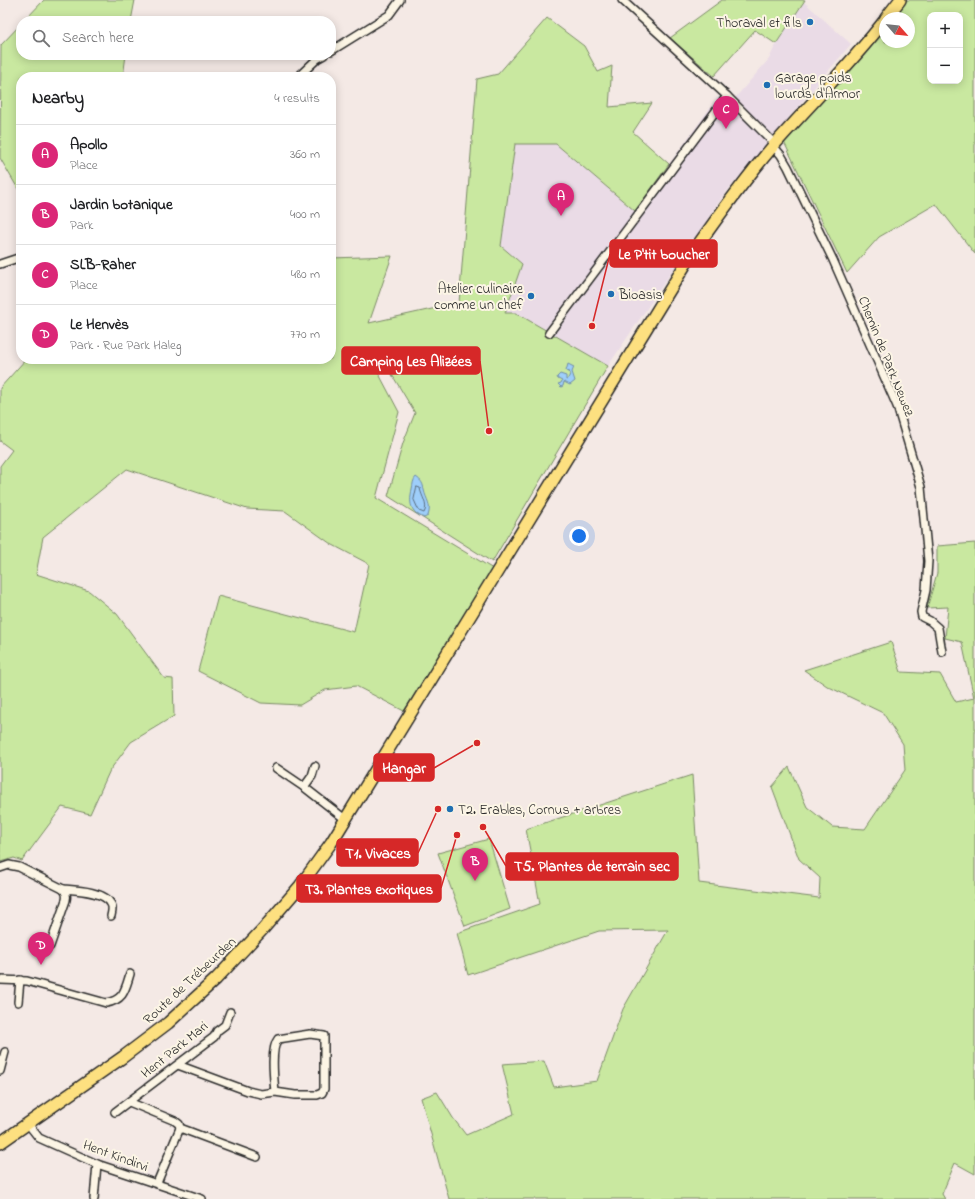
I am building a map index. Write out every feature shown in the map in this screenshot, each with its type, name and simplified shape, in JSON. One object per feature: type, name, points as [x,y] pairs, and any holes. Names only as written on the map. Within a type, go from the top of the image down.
[{"type":"main road","name":"Route de Trébeurden","points":[[891,12],[900,0]]},
{"type":"main road","name":"Route de Trébeurden","points":[[1,1140],[28,1124],[168,1023],[216,979],[263,930],[300,886],[331,843],[693,252],[734,194],[774,145],[842,71],[879,27]]},
{"type":"street","points":[[336,48],[389,15],[400,0]]},
{"type":"street","points":[[622,0],[727,96],[773,142],[774,145]]},
{"type":"street","points":[[303,72],[316,60]]},
{"type":"street","points":[[549,333],[727,96]]},
{"type":"street","name":"Chemin de Park Newez","points":[[774,145],[788,167],[833,260],[897,406],[920,487],[928,561],[926,590],[921,612],[922,617],[930,621],[938,628],[942,652]]},
{"type":"street","points":[[0,264],[16,259]]},
{"type":"street","points":[[304,787],[312,776],[315,766]]},
{"type":"street","points":[[276,768],[304,787],[345,819]]},
{"type":"street","points":[[0,868],[9,865],[19,867],[63,889],[95,893],[109,900],[112,906],[111,916]]},
{"type":"street","points":[[50,946],[66,900],[66,894],[63,889]]},
{"type":"street","points":[[0,980],[20,980],[106,1003],[116,1000],[122,995],[130,974]]},
{"type":"street","points":[[18,1002],[20,980]]},
{"type":"street","name":"Hent Park Mari","points":[[115,1112],[214,1037],[217,1031],[225,1025],[230,1012]]},
{"type":"street","points":[[178,1065],[248,1092],[261,1094],[275,1092],[295,1095],[317,1095],[322,1093],[324,1089],[324,1036],[310,1034],[278,1039],[274,1050],[275,1092]]},
{"type":"street","points":[[0,1071],[5,1052]]},
{"type":"street","points":[[129,1102],[175,1121],[179,1124],[180,1128],[257,1157]]},
{"type":"street","name":"Hent Kindirvi","points":[[28,1124],[39,1138],[97,1164],[202,1199]]},
{"type":"street","points":[[157,1184],[180,1128]]},
{"type":"street","points":[[94,1199],[97,1164]]},
{"type":"shaded area","points":[[804,2],[851,44],[723,196],[608,366],[516,313],[505,313],[522,264],[501,246],[515,144],[556,144],[635,211],[718,97],[728,106],[769,59],[776,44]]},
{"type":"green space","points":[[44,0],[135,0],[132,16],[29,16]]},
{"type":"green space","points":[[722,0],[805,0],[776,44],[755,30],[714,76],[670,38]]},
{"type":"green space","points":[[905,0],[975,0],[975,254],[936,204],[879,237],[847,273],[784,142],[879,36],[879,48],[915,48],[915,12],[896,12]]},
{"type":"green space","points":[[547,18],[584,46],[598,72],[612,66],[609,107],[652,103],[633,132],[669,164],[635,211],[556,144],[515,144],[501,246],[522,264],[505,313],[516,313],[608,366],[492,562],[388,496],[403,443],[415,413],[385,363],[370,357],[399,412],[376,498],[493,569],[404,711],[356,686],[325,690],[300,705],[261,703],[198,671],[218,596],[354,632],[369,564],[331,544],[285,511],[247,509],[127,469],[43,537],[36,574],[89,591],[117,614],[164,678],[173,679],[174,716],[131,742],[110,770],[90,814],[62,807],[22,861],[14,858],[0,862],[0,466],[12,450],[0,441],[0,388],[22,364],[336,364],[336,258],[392,256],[369,323],[459,303],[477,79],[498,74]]},
{"type":"green space","points":[[16,29],[16,60],[125,60],[124,72],[16,72],[16,185],[0,158],[1,45]]},
{"type":"green space","points":[[975,543],[975,1174],[955,1163],[942,1194],[945,1199],[449,1199],[421,1098],[437,1092],[453,1118],[466,1135],[514,1114],[502,1064],[544,1061],[554,1087],[597,1081],[623,1009],[668,930],[599,931],[468,975],[457,933],[540,904],[526,829],[692,775],[699,883],[819,898],[820,878],[799,859],[772,787],[789,767],[807,807],[832,827],[865,829],[905,770],[903,744],[883,713],[827,686],[804,670],[891,642],[901,672],[940,674],[956,702],[974,698],[962,642],[945,638],[948,607],[927,608],[937,573],[937,546]]},
{"type":"green space","points":[[489,839],[510,909],[465,926],[438,853]]},
{"type":"water","points":[[568,364],[574,367],[572,372],[575,381],[570,385],[564,382],[563,386],[561,387],[558,384],[562,381],[557,377],[560,374],[566,376],[566,380],[568,379],[570,374],[569,371],[566,371]]},
{"type":"water","points":[[416,477],[423,484],[429,505],[428,516],[424,518],[419,516],[413,510],[411,503],[411,494],[414,479]]},
{"type":"place","name":"Thoraval et fils","points":[[810,22]]},
{"type":"place","name":"Garage poids lourds d'Armor","points":[[767,85]]},
{"type":"place","name":"SLB-Raher","points":[[726,129]]},
{"type":"place","name":"Apollo","points":[[561,216]]},
{"type":"place","name":"Bioasis","points":[[611,294]]},
{"type":"place","name":"Atelier culinaire comme un chef","points":[[531,296]]},
{"type":"place","name":"Le P'tit boucher","points":[[592,326]]},
{"type":"place","name":"Camping Les Alizées","points":[[489,431]]},
{"type":"place","name":"Hangar","points":[[477,743]]},
{"type":"place","name":"T1. Vivaces","points":[[438,809]]},
{"type":"place","name":"T2. Erables, Cornus + arbres","points":[[450,809]]},
{"type":"place","name":"T5. Plantes de terrain sec","points":[[483,827]]},
{"type":"place","name":"T3. Plantes exotiques","points":[[457,835]]},
{"type":"place","name":"Jardin botanique","points":[[475,881]]},
{"type":"place","name":"Le Henvès","points":[[41,965]]}]
